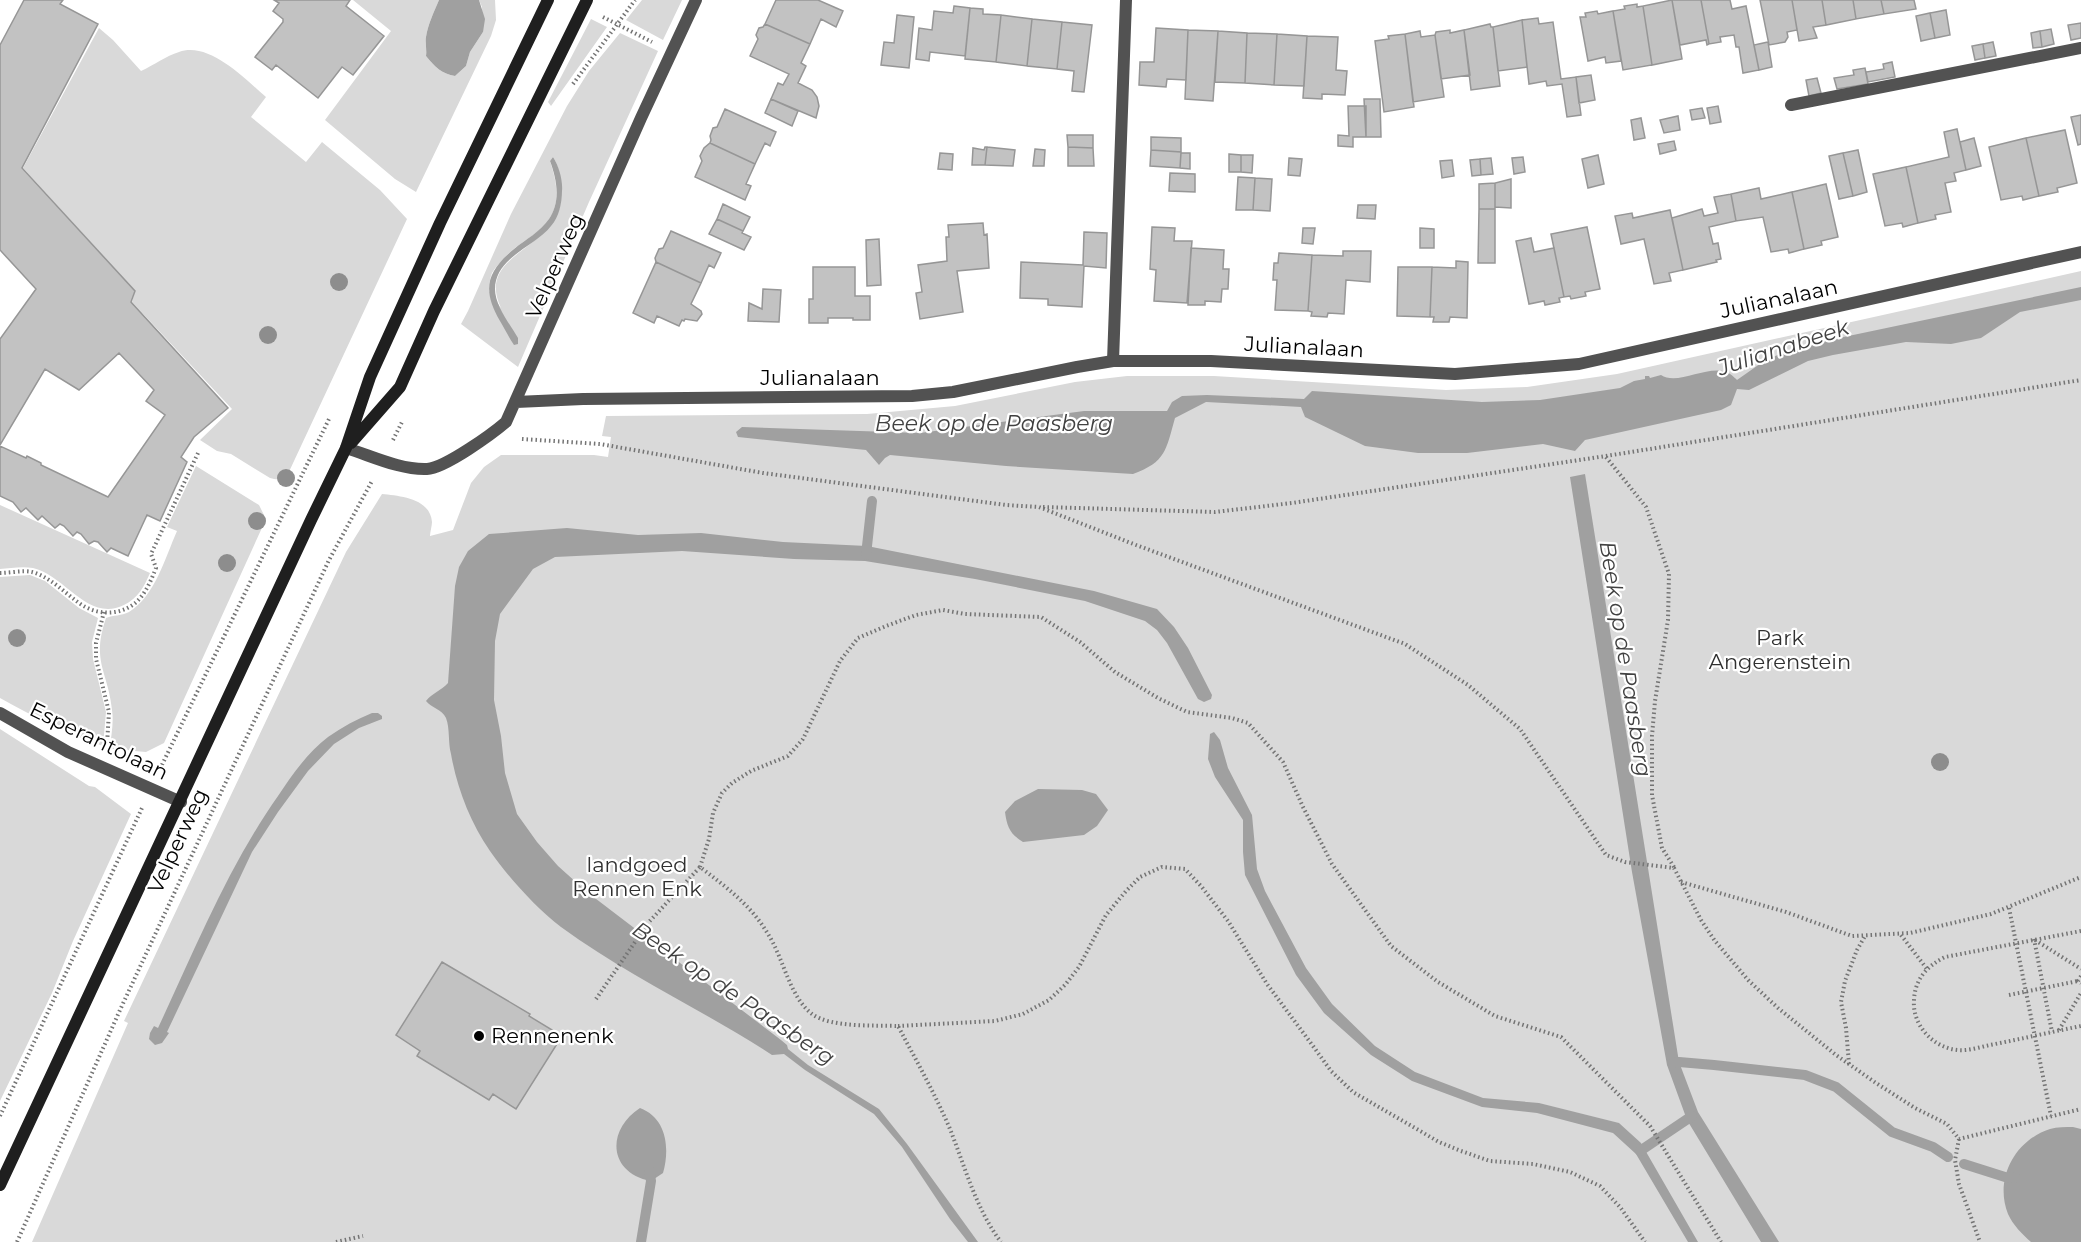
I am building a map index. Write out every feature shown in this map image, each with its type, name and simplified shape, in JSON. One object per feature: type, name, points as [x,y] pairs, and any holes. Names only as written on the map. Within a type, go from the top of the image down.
[{"type":"main road","name":"Velperweg","points":[[0,1185],[346,448],[370,377],[483,131],[548,0]]},
{"type":"main road","name":"Velperweg","points":[[346,448],[400,387],[434,311],[587,0]]},
{"type":"street","name":"Velperweg","points":[[346,448],[408,468],[430,469],[461,454],[490,436],[506,422],[696,0]]},
{"type":"street","points":[[1113,361],[1126,0]]},
{"type":"street","points":[[1791,105],[2081,48]]},
{"type":"street","name":"Julianalaan","points":[[516,402],[583,399],[912,396],[954,392],[1113,361],[1211,361],[1455,374],[1578,364],[2081,252]]},
{"type":"street","name":"Esperantolaan","points":[[0,713],[68,752],[181,802]]},
{"type":"path","points":[[635,0],[617,24],[672,52]]},
{"type":"path","points":[[490,436],[600,444],[763,472],[1006,505],[1215,512],[1292,503],[1606,456],[2081,380]]},
{"type":"path","points":[[0,573],[31,571],[47,578],[81,605],[104,612],[124,610],[136,603],[148,586],[156,568],[151,554],[198,453]]},
{"type":"path","points":[[1606,456],[1646,507],[1669,574],[1668,620],[1655,701],[1652,736],[1652,795],[1662,848],[1701,920],[1715,941],[1749,981],[1778,1008],[1850,1064],[1915,1108],[1947,1124],[1959,1139],[1955,1160],[1959,1185],[1980,1242]]},
{"type":"path","name":"Velperweg","points":[[16,1242],[125,999],[329,560],[384,460]]},
{"type":"path","points":[[1039,507],[1405,644],[1468,685],[1520,729],[1606,855],[1624,862],[1674,867]]},
{"type":"path","points":[[596,999],[614,976],[648,923],[700,867],[709,839],[713,813],[722,793],[732,783],[751,771],[788,756],[796,748],[816,715],[840,661],[858,638],[896,622],[943,610],[965,614],[1041,617],[1080,642],[1115,672],[1158,698],[1187,712],[1232,718],[1248,723],[1283,762],[1332,864],[1391,946],[1438,982],[1495,1016],[1561,1037],[1650,1126],[1721,1242]]},
{"type":"path","points":[[104,612],[96,643],[96,659],[109,712],[106,768]]},
{"type":"path","points":[[700,867],[732,891],[753,912],[781,958],[794,992],[813,1014],[828,1021],[898,1026],[995,1021],[1023,1014],[1049,1000],[1079,967],[1106,915],[1126,891],[1140,878],[1162,867],[1185,869],[1202,886],[1228,921],[1268,984],[1331,1071],[1353,1092],[1439,1142],[1461,1151],[1490,1161],[1533,1164],[1570,1172],[1600,1186],[1620,1207],[1645,1242]]},
{"type":"path","points":[[1681,882],[1786,912],[1852,936],[1865,936],[1901,934],[1979,917],[2009,908],[2081,877]]},
{"type":"path","points":[[2009,908],[2050,1116]]},
{"type":"path","points":[[2081,931],[1953,955],[1937,961],[1927,969],[1916,988],[1914,1005],[1918,1022],[1934,1041],[1950,1048],[1967,1050],[2081,1026]]},
{"type":"path","points":[[1901,934],[1927,969]]},
{"type":"path","points":[[1850,1064],[1841,1002],[1848,971],[1865,936]]},
{"type":"path","points":[[2034,939],[2081,969]]},
{"type":"path","points":[[2034,939],[2052,1032]]},
{"type":"path","points":[[2009,994],[2079,982],[2081,976]]},
{"type":"path","points":[[2059,1030],[2081,993]]},
{"type":"path","points":[[898,1026],[949,1127],[972,1187],[991,1228],[1001,1242]]},
{"type":"path","points":[[1959,1139],[2081,1108]]},
{"type":"path","points":[[336,1242],[363,1236]]},
{"type":"green space","points":[[353,0],[439,0],[427,32],[426,56],[446,74],[455,76],[466,66],[470,52],[483,32],[482,7],[479,0],[495,0],[496,20],[491,36],[416,192],[395,179],[325,120],[391,31]]},
{"type":"green space","points":[[642,0],[682,0],[663,40],[626,20]]},
{"type":"green space","points":[[591,19],[607,27],[551,106],[548,102]]},
{"type":"green space","points":[[99,28],[141,71],[174,54],[190,50],[202,52],[226,64],[266,97],[251,117],[306,162],[322,142],[380,190],[407,219],[287,476],[283,478],[270,478],[231,454],[217,451],[200,440],[232,409],[132,302],[135,291],[23,168]]},
{"type":"green space","points":[[620,33],[658,51],[589,202],[518,367],[461,324],[511,214],[567,106],[589,71]],"holes":[[[553,157],[561,188],[559,209],[551,225],[510,261],[500,273],[496,288],[501,308],[489,291],[492,273],[507,255],[537,232],[551,216],[556,200],[556,190],[550,161]]]},
{"type":"green space","points":[[2081,271],[2081,1242],[32,1242],[128,1023],[124,1021],[346,552],[382,494],[413,500],[426,508],[432,522],[430,536],[453,530],[471,483],[484,467],[501,455],[608,457],[611,437],[602,436],[606,416],[867,414],[955,406],[1075,382],[1127,376],[1214,376],[1446,390],[1527,387],[1617,374]]},
{"type":"green space","points":[[196,466],[259,505],[266,519],[164,743],[146,752],[112,749],[110,748],[112,710],[100,656],[106,618],[129,612],[146,596],[152,586],[177,531],[167,527]]},
{"type":"green space","points":[[0,505],[150,573],[140,592],[124,605],[111,609],[99,608],[77,596],[45,572],[29,567],[0,569]]},
{"type":"green space","points":[[30,575],[45,581],[79,608],[98,618],[92,642],[93,659],[106,712],[103,746],[51,725],[0,698],[0,577]]},
{"type":"green space","points":[[0,729],[89,786],[95,787],[131,814],[52,993],[0,1101]]},
{"type":"shaded area","points":[[439,0],[479,0],[485,19],[483,32],[470,52],[466,66],[455,76],[446,74],[426,56],[427,32]]},
{"type":"shaded area","points":[[553,157],[559,169],[562,187],[561,205],[556,218],[544,233],[508,261],[497,278],[495,289],[497,302],[518,338],[518,344],[514,345],[494,310],[489,291],[490,282],[497,266],[505,257],[541,228],[553,212],[557,190],[550,161]]},
{"type":"shaded area","points":[[2081,287],[2081,300],[2020,312],[1981,338],[1951,344],[1906,342],[1808,361],[1749,390],[1737,389],[1731,405],[1721,410],[1585,440],[1575,451],[1543,444],[1467,453],[1418,453],[1365,446],[1305,417],[1301,407],[1206,402],[1175,418],[1163,454],[1152,465],[1133,474],[1006,466],[890,455],[879,465],[866,450],[738,437],[736,432],[742,427],[920,433],[1084,411],[1167,411],[1172,402],[1182,396],[1304,399],[1312,391],[1482,402],[1540,400],[1620,388],[1634,381],[1645,379],[1645,376],[1650,378],[1661,375],[1675,378],[1718,371],[1729,373],[1737,380],[1764,361],[1796,347]]},
{"type":"shaded area","points":[[1585,474],[1679,1062],[1698,1112],[1779,1242],[1761,1242],[1687,1120],[1667,1065],[1632,872],[1570,477]]},
{"type":"shaded area","points":[[567,528],[638,535],[701,533],[783,542],[867,546],[1094,591],[1157,609],[1174,627],[1188,648],[1212,695],[1211,699],[1204,702],[1198,699],[1167,643],[1157,630],[1145,621],[1085,601],[975,579],[865,561],[794,559],[682,551],[555,557],[533,569],[500,614],[495,641],[494,700],[505,773],[517,814],[537,842],[558,866],[587,892],[781,1040],[788,1049],[808,1065],[879,1109],[978,1242],[968,1242],[902,1147],[874,1114],[784,1054],[772,1055],[586,945],[561,927],[523,892],[483,840],[470,817],[457,779],[446,718],[426,701],[448,683],[455,586],[459,567],[468,551],[489,534]]},
{"type":"shaded area","points":[[372,713],[378,713],[382,719],[359,728],[334,744],[308,771],[278,812],[252,852],[167,1032],[169,1033],[162,1043],[155,1045],[149,1039],[150,1033],[154,1026],[158,1028],[213,909],[260,823],[295,772],[314,750],[328,737]]},
{"type":"shaded area","points":[[1214,732],[1220,740],[1228,768],[1252,815],[1257,869],[1265,891],[1306,968],[1332,1004],[1375,1046],[1415,1072],[1483,1098],[1539,1103],[1619,1123],[1641,1143],[1698,1242],[1688,1242],[1636,1154],[1613,1133],[1537,1113],[1482,1107],[1412,1081],[1371,1055],[1324,1013],[1296,975],[1245,875],[1243,820],[1215,777],[1208,759],[1210,734]]},
{"type":"shaded area","points":[[1038,789],[1082,790],[1096,794],[1108,810],[1097,826],[1084,835],[1023,842],[1010,830],[1005,812],[1015,801]]},
{"type":"shaded area","points":[[640,1108],[656,1119],[666,1145],[663,1173],[651,1181],[626,1169],[617,1150],[617,1139],[621,1128]]},
{"type":"shaded area","points":[[2059,1127],[2081,1129],[2081,1242],[2031,1242],[2012,1222],[2008,1214],[2004,1201],[2006,1175],[2018,1152],[2038,1134]]},
{"type":"building","points":[[24,0],[63,0],[60,4],[98,24],[22,168],[135,291],[131,302],[228,408],[194,437],[181,457],[187,462],[160,521],[147,515],[128,556],[111,548],[107,552],[98,542],[94,541],[89,544],[81,534],[77,532],[73,536],[60,524],[55,528],[42,516],[38,520],[26,508],[21,512],[13,502],[0,496],[0,446],[26,458],[27,456],[108,497],[165,415],[146,401],[154,390],[119,353],[79,390],[45,369],[0,445],[0,339],[36,289],[0,250],[0,45]]},
{"type":"building","points":[[274,0],[350,0],[346,6],[384,36],[353,75],[342,67],[318,98],[276,65],[272,70],[255,57],[283,22],[283,19],[273,11],[279,3]]},
{"type":"building","points":[[776,0],[818,0],[843,11],[836,27],[821,19],[810,44],[765,24]]},
{"type":"building","points":[[1672,0],[1682,59],[1652,65],[1643,6]]},
{"type":"building","points":[[1672,0],[1701,0],[1709,44],[1707,45],[1706,40],[1680,45]]},
{"type":"building","points":[[1701,0],[1730,0],[1732,9],[1746,6],[1759,70],[1743,73],[1739,47],[1736,47],[1734,35],[1720,37],[1721,42],[1709,44]]},
{"type":"building","points":[[1760,0],[1792,0],[1797,30],[1787,32],[1788,37],[1785,42],[1769,45]]},
{"type":"building","points":[[1792,0],[1822,0],[1826,25],[1813,27],[1817,38],[1799,41]]},
{"type":"building","points":[[1822,0],[1853,0],[1856,19],[1826,25]]},
{"type":"building","points":[[1853,0],[1881,0],[1884,14],[1856,19]]},
{"type":"building","points":[[1881,0],[1914,0],[1916,9],[1884,14]]},
{"type":"building","points":[[1637,4],[1637,7],[1643,6],[1652,65],[1623,70],[1613,11]]},
{"type":"building","points":[[954,6],[970,8],[965,56],[930,52],[929,61],[916,59],[919,28],[932,30],[934,11],[953,13]]},
{"type":"building","points":[[970,8],[983,9],[983,14],[1001,15],[996,62],[965,59]]},
{"type":"building","points":[[1946,10],[1950,35],[1935,38],[1930,13]]},
{"type":"building","points":[[1597,11],[1598,14],[1613,11],[1621,61],[1606,63],[1605,57],[1588,61],[1580,17],[1586,17],[1585,13]]},
{"type":"building","points":[[1930,13],[1935,38],[1921,41],[1916,16]]},
{"type":"building","points":[[897,15],[914,17],[909,68],[881,65],[884,42],[894,43]]},
{"type":"building","points":[[1001,15],[1032,19],[1027,66],[996,62]]},
{"type":"building","points":[[1538,18],[1539,24],[1553,22],[1561,79],[1576,77],[1581,115],[1567,117],[1562,84],[1547,86],[1546,81],[1529,84],[1522,20]]},
{"type":"building","points":[[1032,19],[1062,22],[1057,69],[1027,66]]},
{"type":"building","points":[[1522,20],[1527,67],[1498,71],[1493,27]]},
{"type":"building","points":[[1062,22],[1092,25],[1084,92],[1072,91],[1074,71],[1057,69]]},
{"type":"building","points":[[2081,23],[2081,38],[2071,40],[2068,25]]},
{"type":"building","points":[[765,24],[810,44],[801,63],[806,66],[798,83],[812,90],[817,97],[819,106],[816,118],[771,99],[778,83],[783,85],[789,74],[750,56],[758,39],[756,35],[759,28]]},
{"type":"building","points":[[1490,24],[1493,27],[1500,86],[1471,90],[1464,30]]},
{"type":"building","points":[[1156,28],[1188,30],[1186,80],[1167,79],[1166,87],[1139,85],[1140,62],[1154,62]]},
{"type":"building","points":[[2051,29],[2054,44],[2042,47],[2040,31]]},
{"type":"building","points":[[1188,30],[1218,31],[1213,101],[1185,99]]},
{"type":"building","points":[[1450,30],[1450,33],[1464,30],[1470,75],[1441,79],[1435,35],[1436,32]]},
{"type":"building","points":[[1218,31],[1247,33],[1245,83],[1215,82]]},
{"type":"building","points":[[1420,31],[1421,37],[1435,35],[1444,97],[1413,102],[1405,34]]},
{"type":"building","points":[[2040,31],[2042,47],[2033,48],[2031,33]]},
{"type":"building","points":[[1247,33],[1277,34],[1274,85],[1245,83]]},
{"type":"building","points":[[1277,34],[1307,36],[1304,86],[1274,85]]},
{"type":"building","points":[[1405,34],[1414,107],[1384,112],[1375,41],[1389,39],[1388,36]]},
{"type":"building","points":[[1307,36],[1338,37],[1336,70],[1347,71],[1345,95],[1322,94],[1322,99],[1303,98]]},
{"type":"building","points":[[1768,42],[1772,67],[1759,70],[1754,45]]},
{"type":"building","points":[[1993,42],[1996,56],[1985,58],[1983,44]]},
{"type":"building","points":[[1983,44],[1985,58],[1975,60],[1972,46]]},
{"type":"building","points":[[1892,62],[1895,77],[1868,82],[1866,72],[1884,69],[1883,64]]},
{"type":"building","points":[[1865,68],[1868,84],[1837,89],[1834,78],[1854,75],[1853,70]]},
{"type":"building","points":[[1591,75],[1595,100],[1579,103],[1576,77]]},
{"type":"building","points":[[1817,78],[1821,93],[1809,96],[1806,80]]},
{"type":"building","points":[[771,99],[798,111],[792,126],[765,113]]},
{"type":"building","points":[[1364,99],[1380,99],[1381,137],[1366,137]]},
{"type":"building","points":[[1348,106],[1366,106],[1366,137],[1353,137],[1353,147],[1338,146],[1338,135],[1349,136]]},
{"type":"building","points":[[1718,106],[1721,122],[1710,124],[1707,108]]},
{"type":"building","points":[[1702,108],[1705,118],[1692,120],[1690,110]]},
{"type":"building","points":[[725,109],[776,132],[770,146],[765,143],[755,164],[710,143],[713,128],[717,127]]},
{"type":"building","points":[[2081,115],[2081,144],[2078,145],[2071,117]]},
{"type":"building","points":[[1678,116],[1680,130],[1664,133],[1660,120]]},
{"type":"building","points":[[1641,118],[1645,138],[1634,140],[1631,120]]},
{"type":"building","points":[[1957,129],[1966,170],[1954,173],[1956,181],[1945,183],[1951,212],[1935,215],[1936,219],[1918,223],[1906,167],[1949,157],[1944,132]]},
{"type":"building","points":[[2065,130],[2077,183],[2057,188],[2058,192],[2039,196],[2026,138]]},
{"type":"building","points":[[1067,135],[1093,135],[1093,148],[1068,147]]},
{"type":"building","points":[[1151,137],[1181,138],[1181,152],[1151,150]]},
{"type":"building","points":[[1974,138],[1981,166],[1966,170],[1960,142]]},
{"type":"building","points":[[2026,138],[2039,196],[2023,200],[2022,196],[2001,200],[1989,147]]},
{"type":"building","points":[[1674,141],[1676,150],[1660,154],[1658,144]]},
{"type":"building","points":[[710,143],[755,164],[746,184],[751,186],[745,200],[695,177],[702,161],[700,156]]},
{"type":"building","points":[[987,147],[985,165],[972,165],[973,148],[984,150]]},
{"type":"building","points":[[987,147],[1015,150],[1013,166],[985,165]]},
{"type":"building","points":[[1068,147],[1093,148],[1094,166],[1068,166]]},
{"type":"building","points":[[1035,149],[1045,150],[1044,166],[1033,166]]},
{"type":"building","points":[[1151,150],[1181,152],[1180,168],[1150,166]]},
{"type":"building","points":[[1858,150],[1867,192],[1853,196],[1843,153]]},
{"type":"building","points":[[940,153],[953,154],[952,170],[938,169]]},
{"type":"building","points":[[1181,153],[1190,153],[1190,169],[1180,168]]},
{"type":"building","points":[[1843,153],[1853,196],[1839,199],[1829,156]]},
{"type":"building","points":[[1229,154],[1241,155],[1241,172],[1229,172]]},
{"type":"building","points":[[1241,155],[1253,155],[1252,173],[1241,172]]},
{"type":"building","points":[[1598,155],[1604,184],[1588,188],[1582,159]]},
{"type":"building","points":[[1523,157],[1525,172],[1514,174],[1512,158]]},
{"type":"building","points":[[1289,158],[1302,159],[1300,176],[1288,175]]},
{"type":"building","points":[[1491,158],[1493,174],[1481,175],[1480,159]]},
{"type":"building","points":[[1480,159],[1481,175],[1472,176],[1470,160]]},
{"type":"building","points":[[1452,160],[1454,176],[1442,178],[1440,161]]},
{"type":"building","points":[[1906,167],[1918,223],[1903,227],[1902,223],[1885,226],[1873,174]]},
{"type":"building","points":[[1170,173],[1195,174],[1195,192],[1169,191]]},
{"type":"building","points":[[1238,177],[1255,178],[1253,210],[1236,210]]},
{"type":"building","points":[[1255,178],[1272,179],[1270,211],[1253,210]]},
{"type":"building","points":[[1511,179],[1511,208],[1495,207],[1495,183]]},
{"type":"building","points":[[1495,183],[1495,209],[1479,209],[1479,184]]},
{"type":"building","points":[[1826,184],[1838,237],[1821,241],[1822,245],[1804,249],[1792,192]]},
{"type":"building","points":[[1759,188],[1761,199],[1792,192],[1804,249],[1789,253],[1788,249],[1771,252],[1763,217],[1736,221],[1731,194]]},
{"type":"building","points":[[1731,194],[1736,221],[1709,227],[1713,244],[1718,243],[1721,259],[1683,270],[1672,218],[1702,209],[1704,216],[1718,213],[1714,197]]},
{"type":"building","points":[[723,204],[750,217],[743,231],[717,219]]},
{"type":"building","points":[[1358,205],[1376,205],[1375,219],[1357,218]]},
{"type":"building","points":[[1479,209],[1495,209],[1495,263],[1478,263]]},
{"type":"building","points":[[1670,210],[1683,270],[1669,273],[1671,281],[1654,284],[1644,239],[1621,244],[1615,216],[1632,213],[1633,218]]},
{"type":"building","points":[[717,219],[751,237],[744,250],[709,234]]},
{"type":"building","points":[[983,223],[984,235],[987,234],[989,268],[957,271],[963,312],[920,319],[916,293],[922,292],[918,265],[947,261],[948,225]]},
{"type":"building","points":[[1152,227],[1175,228],[1174,241],[1192,241],[1187,303],[1154,301],[1156,270],[1150,269]]},
{"type":"building","points":[[1587,227],[1600,289],[1585,292],[1586,296],[1571,299],[1570,296],[1564,297],[1551,234]]},
{"type":"building","points":[[1303,228],[1315,228],[1313,244],[1302,243]]},
{"type":"building","points":[[1420,228],[1434,229],[1434,248],[1420,248]]},
{"type":"building","points":[[671,231],[721,253],[714,268],[709,265],[701,283],[656,262],[655,258],[659,249],[663,248]]},
{"type":"building","points":[[1084,232],[1107,233],[1106,268],[1084,266],[1082,307],[1048,305],[1048,299],[1020,298],[1021,262],[1083,265]]},
{"type":"building","points":[[1531,238],[1534,252],[1554,248],[1564,297],[1559,298],[1560,302],[1545,305],[1544,301],[1529,304],[1516,241]]},
{"type":"building","points":[[879,239],[881,285],[867,286],[866,240]]},
{"type":"building","points":[[1191,248],[1224,250],[1223,269],[1229,269],[1228,289],[1222,289],[1221,302],[1205,301],[1205,305],[1188,305]]},
{"type":"building","points":[[1343,251],[1371,251],[1370,282],[1346,280],[1344,314],[1328,313],[1327,317],[1311,316],[1312,312],[1308,311],[1312,255],[1343,256]]},
{"type":"building","points":[[1279,253],[1312,255],[1308,311],[1275,310],[1277,280],[1273,280],[1274,263],[1278,263]]},
{"type":"building","points":[[1456,261],[1468,262],[1467,318],[1450,317],[1449,322],[1433,322],[1434,317],[1430,317],[1432,267],[1456,268]]},
{"type":"building","points":[[656,262],[701,283],[691,304],[701,311],[702,314],[697,321],[685,319],[679,326],[657,316],[654,323],[633,313]]},
{"type":"building","points":[[813,267],[855,267],[855,296],[870,296],[870,320],[828,318],[828,323],[809,323],[809,299],[813,299]]},
{"type":"building","points":[[1398,267],[1432,267],[1430,317],[1397,316]]},
{"type":"building","points":[[763,289],[781,290],[779,322],[748,321],[749,303],[762,309]]},
{"type":"building","name":"Rennenenk","points":[[442,962],[530,1014],[529,1016],[562,1036],[516,1109],[493,1094],[489,1100],[417,1056],[420,1051],[396,1035]]},
{"type":"waterway","points":[[866,555],[872,501]]},
{"type":"waterway","points":[[1672,1063],[1805,1075],[1836,1087],[1892,1132],[1933,1147],[1948,1157]]},
{"type":"waterway","points":[[1640,1151],[1692,1116]]},
{"type":"waterway","points":[[1964,1164],[2005,1177],[2016,1178]]},
{"type":"waterway","points":[[641,1242],[651,1181],[649,1168]]},
{"type":"place","name":"Rennenenk","points":[[479,1036]]},
{"type":"water label","name":"Julianabeek","points":[[1783,347]]},
{"type":"water label","name":"Beek op de Paasberg","points":[[994,423]]},
{"type":"water label","name":"Beek op de Paasberg","points":[[1626,659]]},
{"type":"water label","name":"Beek op de Paasberg","points":[[734,993]]},
{"type":"park label","name":"Park Angerenstein","points":[[1780,650]]},
{"type":"park label","name":"landgoed Rennen Enk","points":[[637,877]]}]
